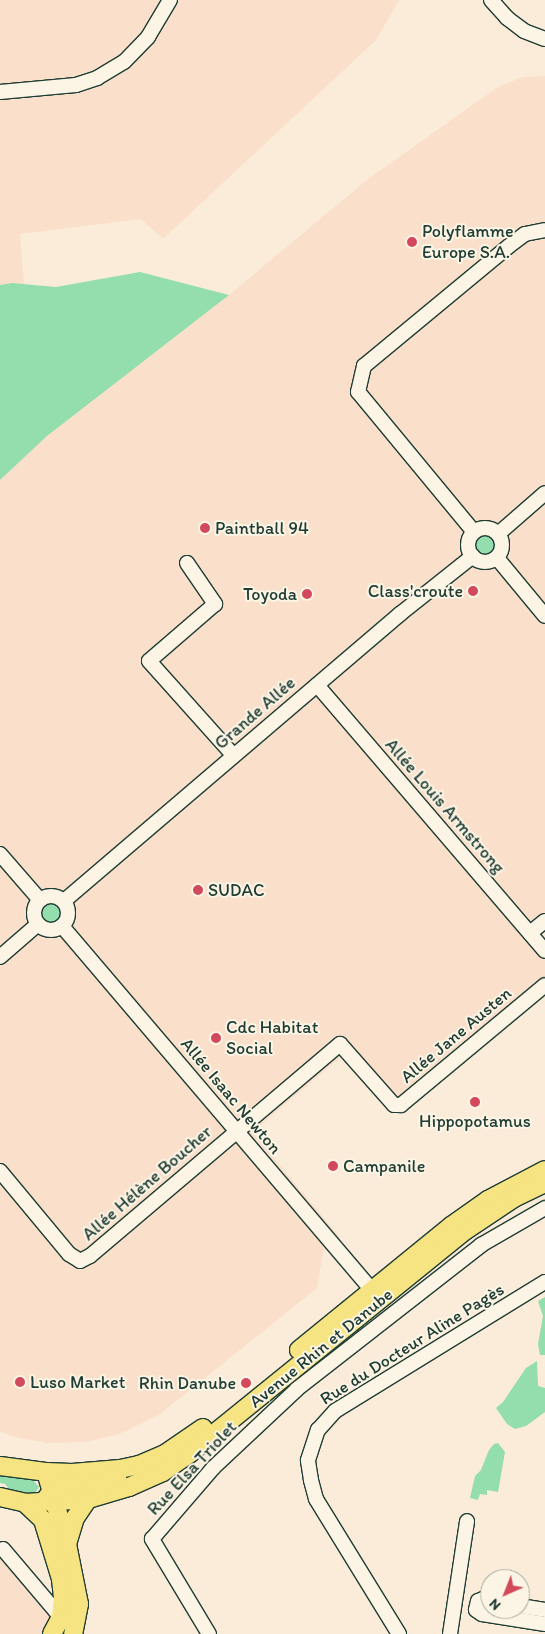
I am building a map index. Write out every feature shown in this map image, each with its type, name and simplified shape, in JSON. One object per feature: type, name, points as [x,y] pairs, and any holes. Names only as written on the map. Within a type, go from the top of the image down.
[{"type":"main road","name":"Avenue Rhin et Danube","points":[[139,1465],[165,1454],[184,1443],[451,1226],[488,1200],[545,1170]]},
{"type":"main road","name":"Avenue Rhin et Danube","points":[[44,1499],[88,1499],[154,1476],[189,1454],[466,1230],[514,1198],[545,1183]]},
{"type":"main road","points":[[0,1466],[46,1472],[106,1470],[139,1465]]},
{"type":"main road","points":[[0,1497],[44,1499],[60,1486],[115,1480],[139,1465]]},
{"type":"main road","points":[[46,1472],[43,1520],[62,1579],[63,1599],[61,1617],[52,1634]]},
{"type":"main road","points":[[44,1499],[67,1544],[80,1604],[75,1634]]},
{"type":"main road","points":[[67,1544],[75,1518],[88,1499]]},
{"type":"street","points":[[0,92],[76,85],[97,78],[124,62],[148,37],[170,0]]},
{"type":"street","points":[[491,0],[507,18],[524,31],[545,39]]},
{"type":"street","points":[[474,532],[358,392],[364,366],[508,246],[525,234],[545,230]]},
{"type":"street","points":[[498,534],[545,493]]},
{"type":"street","points":[[487,528],[498,534],[502,546],[496,558],[484,562],[473,556],[469,544],[474,532],[487,528]]},
{"type":"street","name":"Grande Allée","points":[[64,902],[400,614],[473,556]]},
{"type":"street","points":[[496,558],[545,616]]},
{"type":"street","points":[[187,563],[215,604],[149,661],[234,756]]},
{"type":"street","name":"Allée Louis Armstrong","points":[[317,685],[545,951]]},
{"type":"street","points":[[0,854],[40,900]]},
{"type":"street","points":[[52,896],[64,902],[68,914],[62,926],[50,930],[38,924],[34,912],[40,900],[52,896]]},
{"type":"street","points":[[530,933],[545,921]]},
{"type":"street","points":[[0,957],[38,924]]},
{"type":"street","name":"Allée Isaac Newton","points":[[62,926],[372,1290]]},
{"type":"street","name":"Allée Jane Austen","points":[[236,1131],[340,1044],[394,1105],[401,1106],[545,985]]},
{"type":"street","name":"Allée Hélène Boucher","points":[[0,1172],[69,1254],[80,1261],[90,1256],[236,1131]]},
{"type":"street","name":"Rue Elsa Triolet","points":[[209,1634],[152,1539],[213,1468],[297,1389],[481,1245],[545,1208]]},
{"type":"street","name":"Rue du Docteur Aline Pagès","points":[[399,1634],[316,1499],[310,1480],[308,1460],[318,1430],[335,1411],[545,1282]]},
{"type":"street","points":[[450,1634],[467,1521]]},
{"type":"street","points":[[3,1549],[75,1634]]},
{"type":"street","points":[[480,1600],[478,1601],[476,1610],[480,1613]]},
{"type":"street","points":[[530,1608],[545,1610]]},
{"type":"street","points":[[514,1619],[545,1624]]},
{"type":"shaded area","points":[[0,0],[399,0],[376,40],[163,239],[141,219],[20,234],[24,284],[0,285]]},
{"type":"shaded area","points":[[545,76],[545,917],[530,930],[545,948],[545,987],[400,1108],[348,1051],[252,1132],[340,1237],[323,1252],[317,1288],[160,1414],[119,1434],[86,1442],[48,1443],[14,1437],[0,1431],[0,480],[47,436],[229,295],[368,179],[498,87],[523,77]]},
{"type":"shaded area","points":[[0,1551],[45,1604],[61,1634],[0,1634]]},
{"type":"green space","points":[[140,272],[229,295],[47,436],[0,480],[0,285],[12,283],[56,287]]},
{"type":"green space","points":[[485,535],[492,538],[495,545],[492,552],[485,555],[478,552],[475,545],[478,538]]},
{"type":"green space","points":[[51,903],[58,906],[61,913],[58,920],[51,923],[44,920],[41,913],[44,906]]},
{"type":"green space","points":[[545,1297],[545,1355],[540,1355],[538,1344],[543,1316],[538,1301]]},
{"type":"green space","points":[[537,1361],[538,1386],[545,1388],[545,1412],[526,1426],[515,1429],[507,1424],[496,1408],[503,1402],[526,1368]]},
{"type":"green space","points":[[498,1443],[505,1452],[498,1492],[487,1490],[487,1495],[480,1494],[478,1500],[470,1498],[475,1476],[481,1470],[489,1450],[494,1444]]},
{"type":"green space","points":[[0,1471],[32,1479],[39,1487],[35,1493],[10,1491],[5,1484],[0,1483]]},
{"type":"place","name":"Polyflamme Europe S.A.","points":[[412,242]]},
{"type":"place","name":"Paintball 94","points":[[205,528]]},
{"type":"place","name":"Class'croute","points":[[473,591]]},
{"type":"place","name":"Toyoda","points":[[307,594]]},
{"type":"place","name":"SUDAC","points":[[198,890]]},
{"type":"place","name":"Cdc Habitat Social","points":[[216,1038]]},
{"type":"place","name":"Hippopotamus","points":[[475,1102]]},
{"type":"place","name":"Campanile","points":[[333,1166]]},
{"type":"place","name":"Luso Market","points":[[20,1382]]},
{"type":"place","name":"Rhin Danube","points":[[246,1383]]}]
